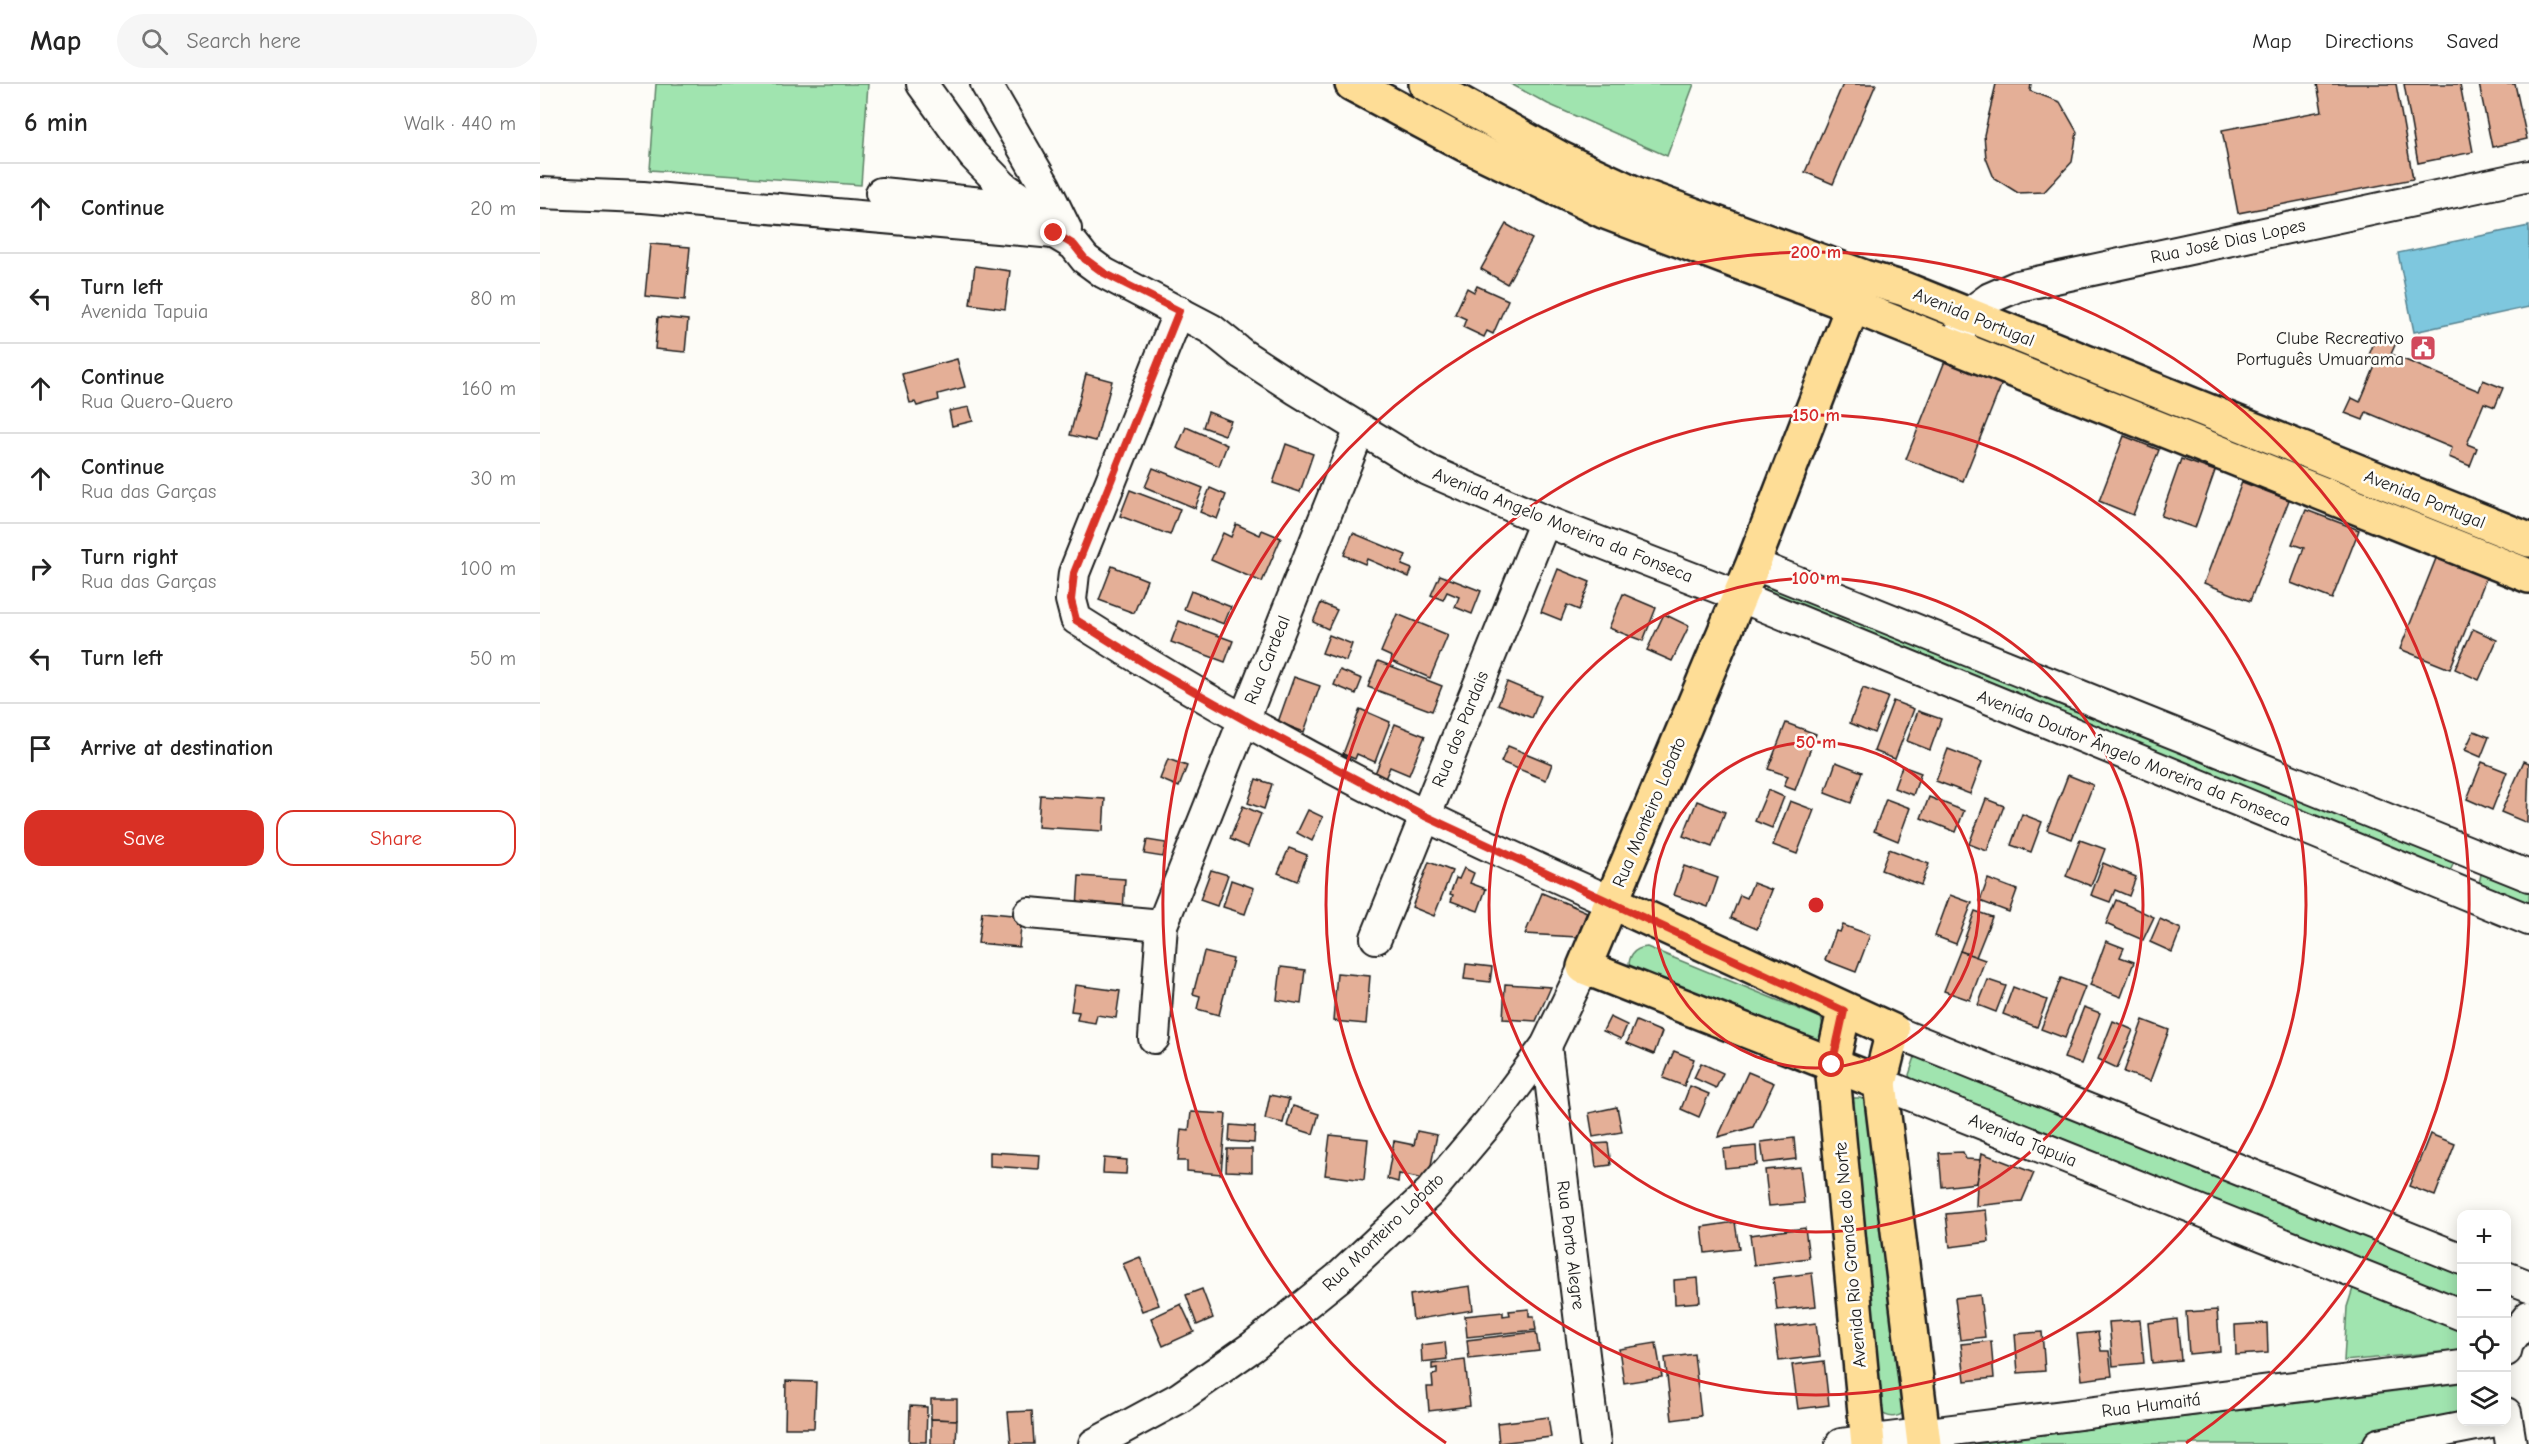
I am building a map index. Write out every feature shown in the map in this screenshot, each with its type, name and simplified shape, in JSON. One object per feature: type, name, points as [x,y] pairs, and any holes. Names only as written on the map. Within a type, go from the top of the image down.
[{"type":"main road","points":[[1352,84],[1466,145],[1603,210],[1858,291]]},
{"type":"main road","name":"Avenida Portugal","points":[[1426,84],[1561,159],[1858,291],[1954,348],[2521,573]]},
{"type":"main road","name":"Avenida Portugal","points":[[1858,291],[1968,315],[2528,539]]},
{"type":"main road","name":"Rua Monteiro Lobato","points":[[1584,967],[1753,564],[1858,291]]},
{"type":"main road","points":[[2223,454],[2236,423]]},
{"type":"main road","points":[[2521,573],[2528,539]]},
{"type":"main road","points":[[1612,902],[1844,1011],[1893,1031],[1880,1083],[1924,1439]]},
{"type":"main road","name":"Avenida Tapuia","points":[[1584,967],[1880,1083]]},
{"type":"main road","name":"Avenida Rio Grande do Norte","points":[[1844,1011],[1832,1065],[1859,1443]]},
{"type":"street","points":[[922,84],[973,155],[1004,187],[1034,208],[1064,239]]},
{"type":"street","points":[[986,84],[1046,186],[1064,239]]},
{"type":"street","name":"Rua José Dias Lopes","points":[[1968,315],[1990,298],[2018,286],[2529,176]]},
{"type":"street","points":[[540,193],[643,197],[1064,239]]},
{"type":"street","points":[[881,193],[1034,208]]},
{"type":"street","name":"Avenida Angelo Moreira da Fonseca","points":[[1064,239],[1104,273],[1211,329],[1242,354],[1428,470],[1545,521],[1739,596]]},
{"type":"street","points":[[1179,311],[1074,573],[1071,600],[1076,620],[1151,667],[1243,719],[1425,816],[1612,902]]},
{"type":"street","points":[[1954,348],[1968,315]]},
{"type":"street","name":"Rua Cardeal","points":[[1154,1038],[1162,925],[1360,429]]},
{"type":"street","name":"Rua dos Pardais","points":[[1376,938],[1545,521]]},
{"type":"street","name":"Avenida Doutor Ângelo Moreira da Fonseca","points":[[1753,564],[2529,876]]},
{"type":"street","name":"Avenida Doutor Ângelo Moreira da Fonseca","points":[[1739,596],[2529,920]]},
{"type":"street","points":[[2456,891],[2472,853]]},
{"type":"street","points":[[1029,914],[1162,925]]},
{"type":"street","name":"Rua Monteiro Lobato","points":[[1094,1444],[1179,1398],[1252,1347],[1338,1278],[1430,1192],[1490,1121],[1546,1046],[1584,967]]},
{"type":"street","points":[[1893,1031],[2457,1257]]},
{"type":"street","name":"Rua Porto Alegre","points":[[1546,1046],[1596,1444]]},
{"type":"street","name":"Avenida Tapuia","points":[[1880,1083],[2457,1313]]},
{"type":"street","points":[[2511,1279],[2529,1286]]},
{"type":"street","points":[[2511,1340],[2529,1316]]},
{"type":"street","name":"Rua Humaitá","points":[[1859,1443],[1924,1439],[2457,1367]]},
{"type":"street","points":[[2379,1444],[2485,1426]]},
{"type":"green space","points":[[656,84],[868,84],[861,185],[650,170]]},
{"type":"green space","points":[[1511,84],[1694,84],[1667,156],[1548,104]]},
{"type":"green space","points":[[1769,580],[2455,860],[2451,869],[2445,873],[1762,599]]},
{"type":"green space","points":[[2482,870],[2529,882],[2529,904],[2479,883]]},
{"type":"green space","points":[[1647,947],[1821,1018],[1823,1030],[1819,1040],[1813,1046],[1629,970],[1632,954],[1638,949]]},
{"type":"green space","points":[[1916,1054],[2457,1265],[2457,1301],[1911,1080],[1909,1075]]},
{"type":"green space","points":[[1850,1098],[1860,1098],[1869,1102],[1910,1406],[1895,1417],[1877,1410]]},
{"type":"green space","points":[[2355,1282],[2457,1320],[2457,1350],[2344,1361],[2347,1307]]},
{"type":"green space","points":[[2457,1383],[2457,1417],[2393,1432],[2355,1444],[1967,1444]]},
{"type":"water","points":[[2529,226],[2529,307],[2414,332],[2398,253]]},
{"type":"building","points":[[1843,84],[1876,84],[1833,184],[1805,172]]},
{"type":"building","points":[[1996,84],[2031,84],[2030,91],[2060,102],[2077,132],[2072,162],[2044,192],[2018,193],[1994,178],[1986,158],[1984,135]]},
{"type":"building","points":[[2317,84],[2396,84],[2413,179],[2238,213],[2222,130],[2322,111]]},
{"type":"building","points":[[2404,84],[2460,84],[2473,152],[2418,163]]},
{"type":"building","points":[[2479,84],[2515,84],[2527,139],[2492,147]]},
{"type":"building","points":[[1506,224],[1532,239],[1507,284],[1481,269]]},
{"type":"building","points":[[650,244],[690,247],[685,300],[645,296]]},
{"type":"building","points":[[975,266],[1010,271],[1005,309],[970,304]]},
{"type":"building","points":[[1477,286],[1508,300],[1493,334],[1487,331],[1484,337],[1463,327],[1466,319],[1455,314],[1467,288],[1474,292]]},
{"type":"building","points":[[658,317],[688,320],[685,352],[655,349]]},
{"type":"building","points":[[2377,335],[2396,343],[2391,354],[2479,391],[2483,380],[2503,388],[2495,407],[2484,403],[2467,444],[2477,448],[2470,466],[2449,457],[2452,448],[2366,412],[2363,420],[2345,413],[2352,398],[2360,402],[2378,359],[2369,355]]},
{"type":"building","points":[[957,359],[965,387],[938,394],[939,400],[917,406],[915,402],[910,403],[902,374]]},
{"type":"building","points":[[1945,361],[2002,383],[1963,481],[1906,459]]},
{"type":"building","points":[[1086,374],[1112,381],[1096,441],[1070,435]]},
{"type":"building","points":[[969,407],[973,421],[952,426],[949,411]]},
{"type":"building","points":[[1208,412],[1231,421],[1225,435],[1203,427]]},
{"type":"building","points":[[1186,427],[1227,445],[1219,466],[1177,448]]},
{"type":"building","points":[[2124,436],[2159,450],[2133,515],[2099,501]]},
{"type":"building","points":[[1286,444],[1313,454],[1300,492],[1273,483]]},
{"type":"building","points":[[2181,459],[2215,471],[2195,528],[2161,516]]},
{"type":"building","points":[[1153,468],[1203,488],[1195,508],[1145,487]]},
{"type":"building","points":[[2242,482],[2289,500],[2250,601],[2204,583]]},
{"type":"building","points":[[1210,488],[1226,495],[1217,519],[1200,512]]},
{"type":"building","points":[[1130,490],[1180,509],[1170,535],[1120,516]]},
{"type":"building","points":[[2306,510],[2359,530],[2332,599],[2291,583],[2304,548],[2292,544]]},
{"type":"building","points":[[1236,524],[1260,535],[1262,530],[1281,538],[1262,582],[1211,560],[1223,533],[1231,537]]},
{"type":"building","points":[[1353,533],[1406,555],[1402,565],[1412,569],[1409,577],[1367,559],[1365,564],[1344,555]]},
{"type":"building","points":[[2437,556],[2487,576],[2450,669],[2400,649]]},
{"type":"building","points":[[1112,566],[1147,580],[1134,613],[1099,600]]},
{"type":"building","points":[[1558,569],[1590,582],[1579,610],[1567,605],[1561,620],[1541,612]]},
{"type":"building","points":[[1440,575],[1481,591],[1472,614],[1455,607],[1459,597],[1447,592],[1443,600],[1431,595]]},
{"type":"building","points":[[1191,591],[1231,607],[1224,624],[1184,609]]},
{"type":"building","points":[[1623,594],[1656,608],[1643,641],[1609,628]]},
{"type":"building","points":[[1321,603],[1337,610],[1328,629],[1313,622]]},
{"type":"building","points":[[1397,614],[1448,635],[1430,678],[1391,661],[1392,657],[1381,652]]},
{"type":"building","points":[[1664,614],[1689,626],[1672,661],[1647,650]]},
{"type":"building","points":[[1179,621],[1233,641],[1225,662],[1171,642]]},
{"type":"building","points":[[2473,629],[2497,640],[2479,680],[2455,669]]},
{"type":"building","points":[[1329,635],[1352,644],[1346,661],[1322,653]]},
{"type":"building","points":[[1378,661],[1442,686],[1432,711],[1368,687]]},
{"type":"building","points":[[1340,670],[1362,679],[1356,694],[1334,685]]},
{"type":"building","points":[[1294,677],[1320,686],[1304,732],[1278,722]]},
{"type":"building","points":[[1507,682],[1541,696],[1532,718],[1498,704]]},
{"type":"building","points":[[1863,688],[1888,697],[1874,733],[1850,723]]},
{"type":"building","points":[[1893,701],[1914,709],[1895,759],[1874,751]]},
{"type":"building","points":[[1360,709],[1390,722],[1375,762],[1357,754],[1355,759],[1343,754]]},
{"type":"building","points":[[1918,711],[1941,719],[1930,750],[1907,741]]},
{"type":"building","points":[[1786,723],[1816,734],[1795,790],[1784,786],[1788,776],[1768,769]]},
{"type":"building","points":[[1395,724],[1425,736],[1409,775],[1390,767],[1384,781],[1374,776]]},
{"type":"building","points":[[2474,731],[2489,737],[2481,757],[2465,750]]},
{"type":"building","points":[[1508,746],[1552,764],[1546,780],[1501,762]]},
{"type":"building","points":[[1948,749],[1982,762],[1970,794],[1936,781]]},
{"type":"building","points":[[1168,759],[1187,766],[1179,787],[1160,779]]},
{"type":"building","points":[[2524,761],[2529,763],[2527,823],[2501,812]]},
{"type":"building","points":[[1836,762],[1862,772],[1851,803],[1825,793]]},
{"type":"building","points":[[2482,762],[2507,772],[2492,810],[2467,799]]},
{"type":"building","points":[[1902,766],[1921,773],[1913,795],[1894,788]]},
{"type":"building","points":[[2068,775],[2093,785],[2072,839],[2047,830]]},
{"type":"building","points":[[1256,779],[1272,784],[1264,809],[1248,803]]},
{"type":"building","points":[[1768,790],[1784,797],[1772,828],[1755,821]]},
{"type":"building","points":[[1040,795],[1105,799],[1103,831],[1038,827]]},
{"type":"building","points":[[1929,797],[1964,811],[1956,832],[1921,818]]},
{"type":"building","points":[[1886,799],[1910,808],[1898,841],[1874,831]]},
{"type":"building","points":[[1986,799],[2004,806],[1987,851],[1969,844]]},
{"type":"building","points":[[1697,801],[1725,812],[1712,847],[1683,836]]},
{"type":"building","points":[[1790,801],[1814,810],[1797,854],[1773,845]]},
{"type":"building","points":[[1243,806],[1261,814],[1248,847],[1230,839]]},
{"type":"building","points":[[1308,810],[1323,817],[1312,841],[1297,833]]},
{"type":"building","points":[[2022,814],[2042,822],[2031,852],[2011,845]]},
{"type":"building","points":[[1147,840],[1166,843],[1163,857],[1144,854]]},
{"type":"building","points":[[2080,840],[2105,849],[2091,886],[2066,876]]},
{"type":"building","points":[[1289,848],[1307,855],[1297,881],[1278,873]]},
{"type":"building","points":[[1889,849],[1929,864],[1921,885],[1881,870]]},
{"type":"building","points":[[1429,862],[1452,871],[1434,916],[1412,907]]},
{"type":"building","points":[[2103,863],[2136,877],[2129,896],[2115,890],[2110,902],[2091,895]]},
{"type":"building","points":[[1684,866],[1718,878],[1708,907],[1674,895]]},
{"type":"building","points":[[1464,868],[1474,873],[1470,883],[1486,889],[1478,911],[1451,901],[1453,895],[1450,894],[1456,878],[1459,879]]},
{"type":"building","points":[[1211,870],[1228,875],[1217,906],[1200,900]]},
{"type":"building","points":[[1079,876],[1125,879],[1123,911],[1077,908]]},
{"type":"building","points":[[1988,879],[2017,890],[2009,912],[1980,901]]},
{"type":"building","points":[[1231,880],[1254,888],[1245,914],[1223,907]]},
{"type":"building","points":[[1753,883],[1772,890],[1757,929],[1731,918],[1740,895],[1747,898]]},
{"type":"building","points":[[1542,893],[1587,912],[1577,937],[1525,934]]},
{"type":"building","points":[[1950,895],[1972,903],[1956,944],[1935,936]]},
{"type":"building","points":[[2116,900],[2154,917],[2143,940],[2106,924]]},
{"type":"building","points":[[1975,911],[1992,917],[1976,957],[1960,951]]},
{"type":"building","points":[[982,912],[1022,916],[1019,947],[978,943]]},
{"type":"building","points":[[2160,919],[2181,929],[2172,952],[2150,942]]},
{"type":"building","points":[[1843,925],[1870,935],[1856,972],[1825,960],[1836,931],[1840,932]]},
{"type":"building","points":[[2106,941],[2124,948],[2120,957],[2134,962],[2121,997],[2090,985]]},
{"type":"building","points":[[1960,951],[1985,960],[1970,1000],[1944,991]]},
{"type":"building","points":[[1204,952],[1233,959],[1219,1015],[1197,1009],[1200,996],[1193,994]]},
{"type":"building","points":[[1466,964],[1492,967],[1490,982],[1464,979]]},
{"type":"building","points":[[1281,967],[1305,970],[1301,1004],[1277,1000]]},
{"type":"building","points":[[1337,973],[1370,976],[1366,1024],[1333,1021]]},
{"type":"building","points":[[2061,978],[2085,987],[2065,1038],[2041,1029]]},
{"type":"building","points":[[1988,980],[2006,986],[1996,1012],[1978,1005]]},
{"type":"building","points":[[1505,984],[1551,987],[1536,1021],[1503,1019]]},
{"type":"building","points":[[1075,985],[1120,991],[1116,1018],[1097,1015],[1095,1023],[1077,1020],[1079,1012],[1071,1011]]},
{"type":"building","points":[[2013,987],[2047,1000],[2037,1027],[2003,1014]]},
{"type":"building","points":[[2084,1007],[2100,1013],[2081,1064],[2064,1058]]},
{"type":"building","points":[[1610,1017],[1627,1025],[1621,1039],[1603,1031]]},
{"type":"building","points":[[2143,1020],[2169,1030],[2150,1081],[2124,1072]]},
{"type":"building","points":[[1636,1021],[1662,1032],[1654,1054],[1627,1043]]},
{"type":"building","points":[[2113,1021],[2133,1030],[2117,1068],[2098,1059]]},
{"type":"building","points":[[1674,1051],[1694,1059],[1684,1086],[1663,1078]]},
{"type":"building","points":[[1701,1063],[1723,1073],[1716,1088],[1694,1078]]},
{"type":"building","points":[[1748,1072],[1774,1083],[1753,1127],[1718,1137]]},
{"type":"building","points":[[1690,1086],[1709,1094],[1699,1117],[1681,1109]]},
{"type":"building","points":[[1270,1095],[1289,1099],[1283,1123],[1265,1119]]},
{"type":"building","points":[[1293,1106],[1319,1114],[1313,1134],[1287,1126]]},
{"type":"building","points":[[1617,1107],[1622,1132],[1593,1137],[1589,1113]]},
{"type":"building","points":[[1191,1112],[1226,1114],[1221,1174],[1187,1171],[1187,1161],[1178,1161],[1181,1129],[1189,1130]]},
{"type":"building","points":[[1230,1125],[1255,1127],[1254,1143],[1229,1141]]},
{"type":"building","points":[[1417,1131],[1437,1135],[1428,1180],[1399,1174],[1398,1182],[1387,1179],[1394,1141],[1414,1145]]},
{"type":"building","points":[[2430,1134],[2455,1144],[2435,1196],[2409,1186]]},
{"type":"building","points":[[1330,1135],[1368,1139],[1364,1180],[1325,1175]]},
{"type":"building","points":[[1794,1138],[1796,1159],[1764,1163],[1761,1142]]},
{"type":"building","points":[[1608,1143],[1611,1165],[1596,1167],[1593,1144]]},
{"type":"building","points":[[1756,1146],[1757,1165],[1725,1168],[1723,1149]]},
{"type":"building","points":[[1227,1149],[1252,1149],[1252,1172],[1226,1171]]},
{"type":"building","points":[[990,1152],[1040,1155],[1039,1169],[990,1166]]},
{"type":"building","points":[[1963,1152],[1966,1159],[1981,1160],[1977,1183],[1942,1187],[1939,1153]]},
{"type":"building","points":[[1982,1153],[2034,1173],[2022,1201],[1976,1206]]},
{"type":"building","points":[[1104,1158],[1127,1160],[1126,1174],[1103,1173]]},
{"type":"building","points":[[1800,1167],[1804,1203],[1769,1206],[1765,1170]]},
{"type":"building","points":[[1986,1210],[1989,1242],[1950,1247],[1946,1214]]},
{"type":"building","points":[[1735,1222],[1739,1249],[1705,1253],[1702,1227]]},
{"type":"building","points":[[1805,1228],[1809,1258],[1754,1265],[1750,1235]]},
{"type":"building","points":[[1140,1257],[1159,1305],[1142,1311],[1123,1264]]},
{"type":"building","points":[[1812,1273],[1816,1306],[1777,1310],[1773,1278]]},
{"type":"building","points":[[1698,1278],[1700,1302],[1675,1304],[1674,1280]]},
{"type":"building","points":[[1470,1286],[1473,1310],[1413,1320],[1410,1295]]},
{"type":"building","points":[[1202,1289],[1213,1318],[1197,1325],[1186,1295]]},
{"type":"building","points":[[1980,1295],[1985,1337],[1960,1340],[1955,1298]]},
{"type":"building","points":[[1181,1304],[1194,1332],[1163,1346],[1151,1318]]},
{"type":"building","points":[[1529,1309],[1529,1316],[1534,1316],[1536,1330],[1467,1337],[1465,1316],[1503,1312],[1503,1316],[1510,1315],[1509,1311]]},
{"type":"building","points":[[2217,1310],[2220,1351],[2189,1354],[2186,1312]]},
{"type":"building","points":[[2177,1319],[2181,1360],[2152,1363],[2148,1323]]},
{"type":"building","points":[[2140,1320],[2144,1363],[2113,1366],[2109,1322]]},
{"type":"building","points":[[1816,1323],[1820,1356],[1779,1361],[1775,1328]]},
{"type":"building","points":[[2267,1323],[2268,1353],[2236,1355],[2235,1325]]},
{"type":"building","points":[[1536,1332],[1539,1351],[1469,1359],[1467,1340]]},
{"type":"building","points":[[2042,1332],[2045,1371],[2018,1373],[2015,1334]]},
{"type":"building","points":[[2098,1332],[2101,1351],[2109,1351],[2112,1376],[2082,1380],[2077,1334]]},
{"type":"building","points":[[1991,1341],[1994,1378],[1965,1381],[1961,1344]]},
{"type":"building","points":[[1445,1342],[1447,1359],[1422,1362],[1421,1345]]},
{"type":"building","points":[[1656,1343],[1662,1377],[1624,1383],[1619,1349]]},
{"type":"building","points":[[1694,1354],[1701,1416],[1672,1420],[1665,1358]]},
{"type":"building","points":[[1465,1360],[1470,1406],[1429,1411],[1427,1387],[1433,1387],[1432,1375],[1437,1374],[1437,1368],[1432,1369],[1432,1364]]},
{"type":"building","points":[[1824,1361],[1829,1405],[1798,1409],[1792,1365]]},
{"type":"building","points":[[786,1381],[816,1382],[814,1428],[785,1428]]},
{"type":"building","points":[[931,1399],[957,1399],[957,1420],[931,1419]]},
{"type":"building","points":[[910,1406],[927,1407],[926,1442],[909,1442]]},
{"type":"building","points":[[1032,1411],[1034,1444],[1011,1444],[1008,1412]]},
{"type":"building","points":[[1548,1417],[1551,1437],[1499,1443],[1497,1423]]},
{"type":"building","points":[[931,1419],[957,1420],[956,1444],[931,1444]]},
{"type":"place","name":"Clube Recreativo Português Umuarama","points":[[2423,348]]},
{"type":"route","points":[[1054,233],[1074,245],[1085,259],[1104,273],[1179,311],[1074,573],[1071,600],[1076,620],[1151,667],[1243,719],[1425,816],[1844,1011],[1832,1065]]}]
